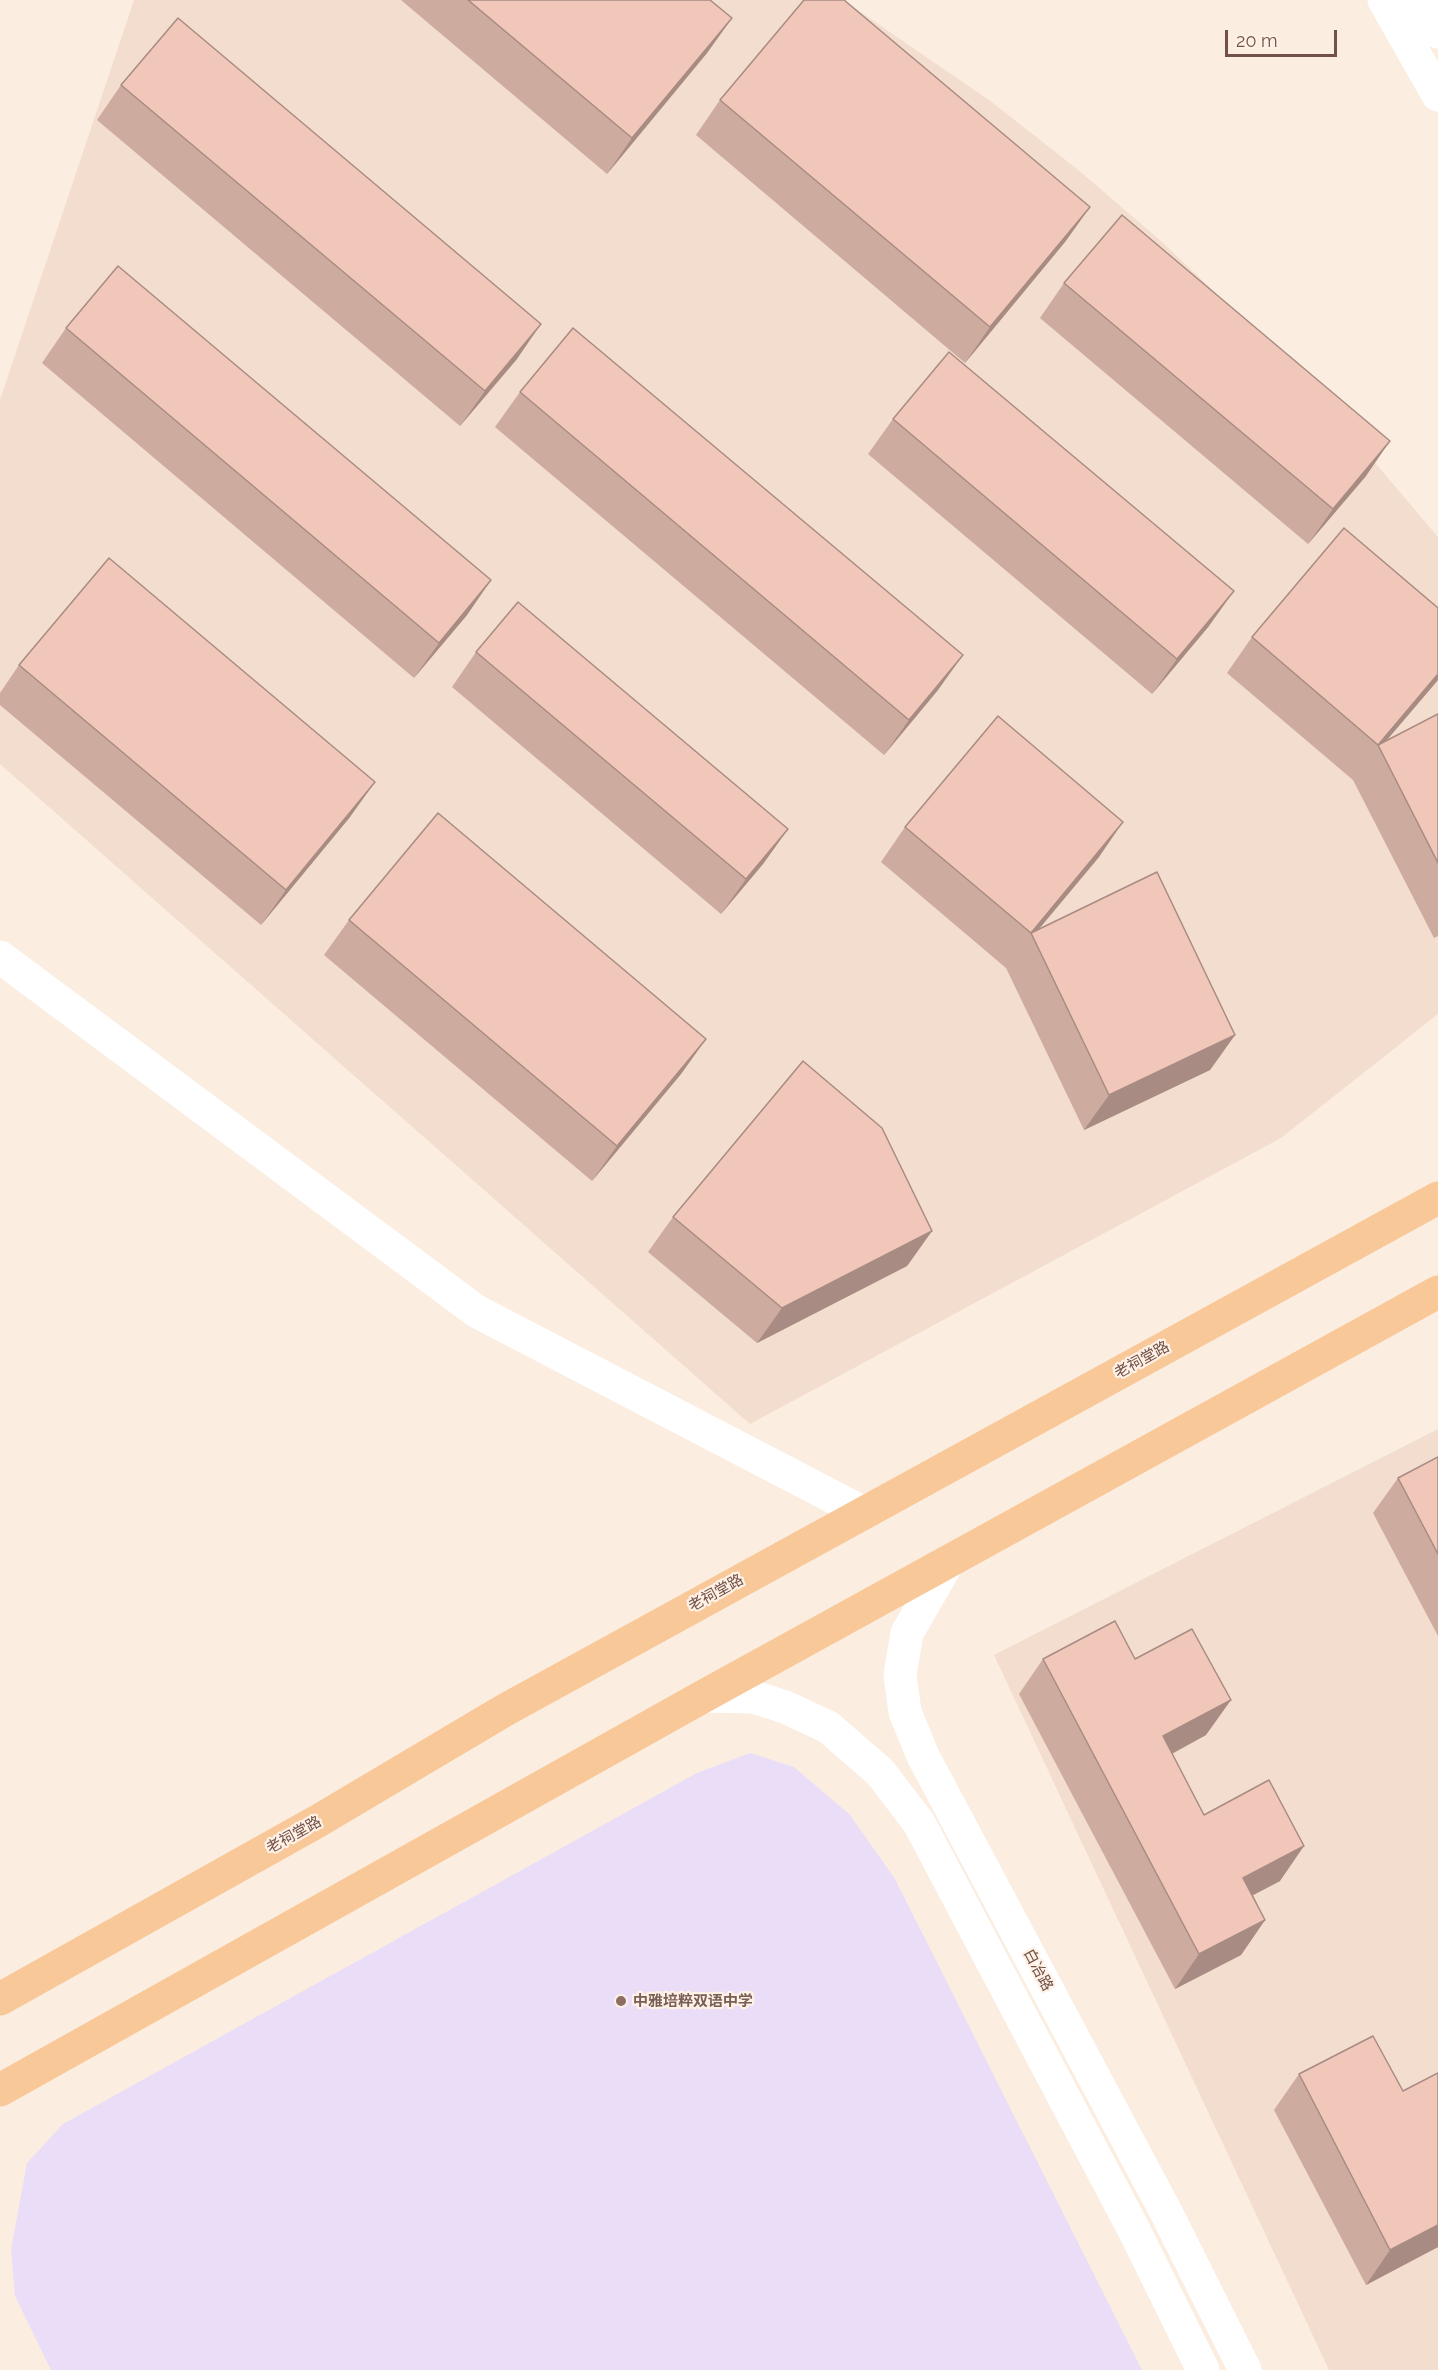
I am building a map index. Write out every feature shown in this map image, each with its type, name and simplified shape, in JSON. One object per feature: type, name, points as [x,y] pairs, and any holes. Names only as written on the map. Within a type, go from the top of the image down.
[{"type":"main road","name":"老祠堂路","points":[[0,2000],[318,1821],[505,1710],[862,1512],[1438,1198]]},
{"type":"main road","points":[[0,2090],[704,1696],[1438,1292]]},
{"type":"street","points":[[1384,0],[1438,95]]},
{"type":"street","points":[[1420,0],[1438,32]]},
{"type":"street","points":[[0,957],[476,1311],[862,1512]]},
{"type":"street","name":"白冶路","points":[[947,1564],[907,1633],[900,1675],[905,1712],[923,1756],[1167,2214],[1245,2370]]},
{"type":"street","points":[[704,1696],[754,1697],[785,1707],[828,1727],[880,1772],[919,1823],[1134,2230],[1203,2370]]},
{"type":"shaded area","points":[[134,0],[843,0],[989,100],[1077,169],[1161,241],[1242,318],[1320,398],[1438,537],[1438,1014],[1281,1138],[750,1424],[0,764],[0,400]]},
{"type":"shaded area","points":[[1438,1429],[1438,2370],[1329,2370],[994,1655]]},
{"type":"shaded area","name":"中雅培粹双语中学","points":[[750,1753],[794,1767],[850,1815],[895,1879],[1142,2370],[51,2370],[15,2296],[11,2250],[27,2163],[63,2124],[697,1773]]},
{"type":"building","points":[[468,0],[710,0],[732,18],[632,138]]},
{"type":"building","points":[[804,0],[844,0],[1090,207],[990,327],[720,100]]},
{"type":"building","points":[[178,18],[541,324],[485,391],[121,85]]},
{"type":"building","points":[[1122,215],[1390,441],[1333,509],[1064,283]]},
{"type":"building","points":[[118,266],[491,580],[439,643],[66,328]]},
{"type":"building","points":[[573,328],[963,655],[909,720],[520,392]]},
{"type":"building","points":[[949,352],[1234,591],[1177,659],[893,419]]},
{"type":"building","points":[[1344,528],[1438,608],[1438,674],[1378,745],[1252,637]]},
{"type":"building","points":[[109,558],[375,782],[286,890],[19,665]]},
{"type":"building","points":[[518,602],[788,829],[746,879],[476,652]]},
{"type":"building","points":[[1438,714],[1438,863],[1378,745]]},
{"type":"building","points":[[998,716],[1123,822],[1031,933],[905,827]]},
{"type":"building","points":[[438,813],[706,1039],[617,1146],[349,920]]},
{"type":"building","points":[[1157,872],[1235,1035],[1109,1095],[1031,933]]},
{"type":"building","points":[[803,1061],[882,1128],[932,1231],[782,1308],[673,1217]]},
{"type":"building","points":[[1438,1457],[1438,1554],[1398,1478]]},
{"type":"building","points":[[1115,1621],[1135,1659],[1192,1629],[1231,1700],[1163,1736],[1204,1815],[1269,1780],[1304,1846],[1243,1878],[1265,1920],[1199,1954],[1043,1659]]},
{"type":"building","points":[[1373,2036],[1403,2091],[1438,2073],[1438,2225],[1390,2250],[1299,2074]]},
{"type":"place","name":"中雅培粹双语中学","points":[[621,2001]]}]
